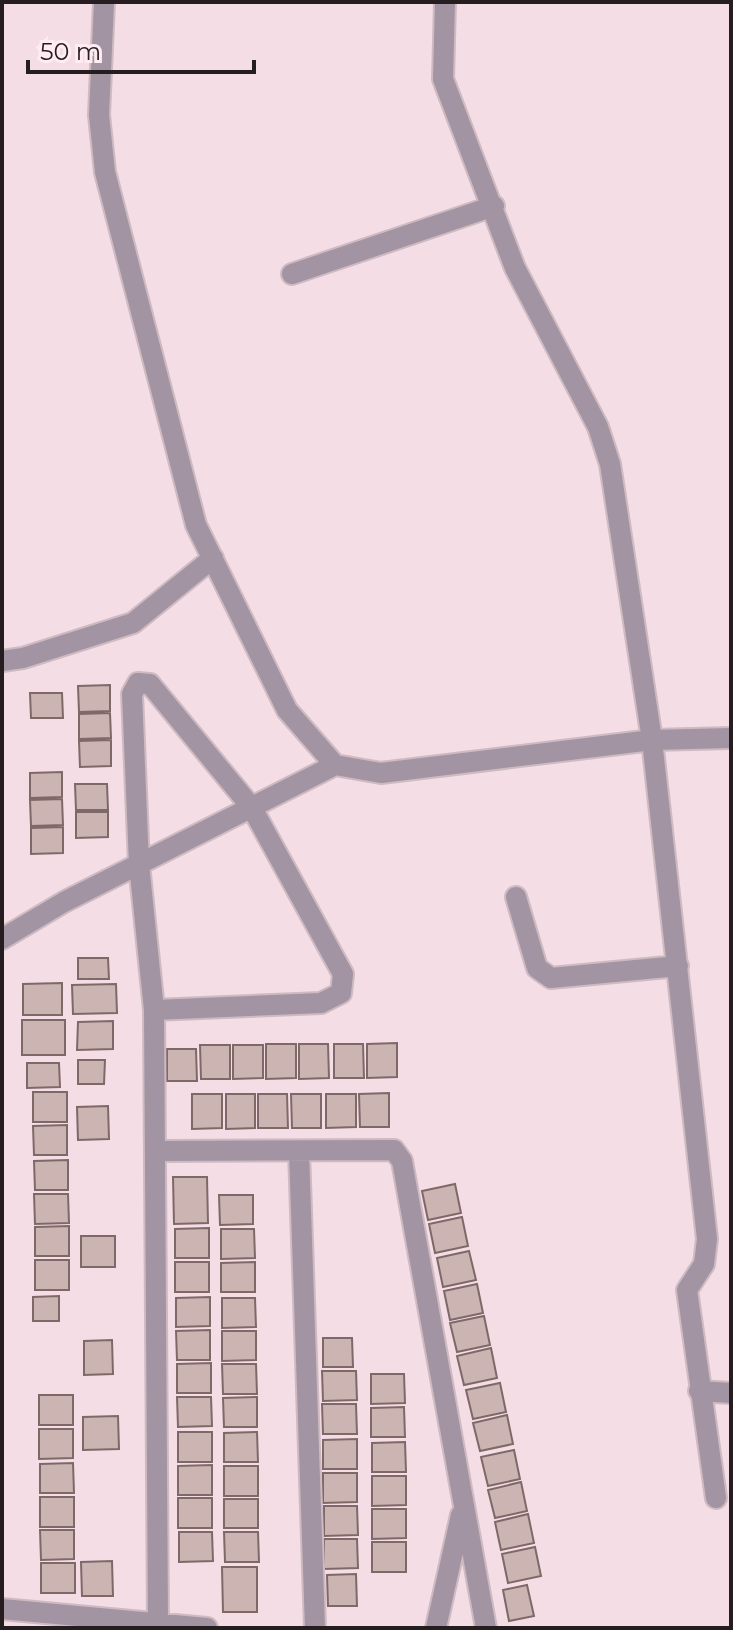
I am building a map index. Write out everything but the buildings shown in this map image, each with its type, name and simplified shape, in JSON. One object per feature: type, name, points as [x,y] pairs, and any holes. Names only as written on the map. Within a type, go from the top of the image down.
[{"type":"street","points":[[104,2],[99,115],[105,172],[196,525],[287,710],[335,765]]},
{"type":"street","points":[[445,2],[443,79],[494,206],[515,268],[598,427],[610,464],[652,740],[708,1253],[687,1290],[716,1498]]},
{"type":"street","points":[[292,274],[494,206]]},
{"type":"street","points":[[2,661],[23,658],[133,623],[210,553]]},
{"type":"street","points":[[154,1010],[321,1003],[341,993],[343,974],[252,808],[150,684],[138,683],[132,694],[139,864],[154,1010],[158,1625]]},
{"type":"street","points":[[2,939],[139,864],[335,765],[381,773],[652,740],[731,738]]},
{"type":"street","points":[[516,897],[537,968],[551,978],[678,966]]},
{"type":"street","points":[[156,1151],[381,1148],[394,1150],[402,1161],[486,1628]]},
{"type":"street","points":[[299,1151],[315,1628]]},
{"type":"street","points":[[699,1391],[731,1393]]},
{"type":"street","points":[[436,1628],[463,1504]]},
{"type":"street","points":[[2,1609],[207,1628]]}]
